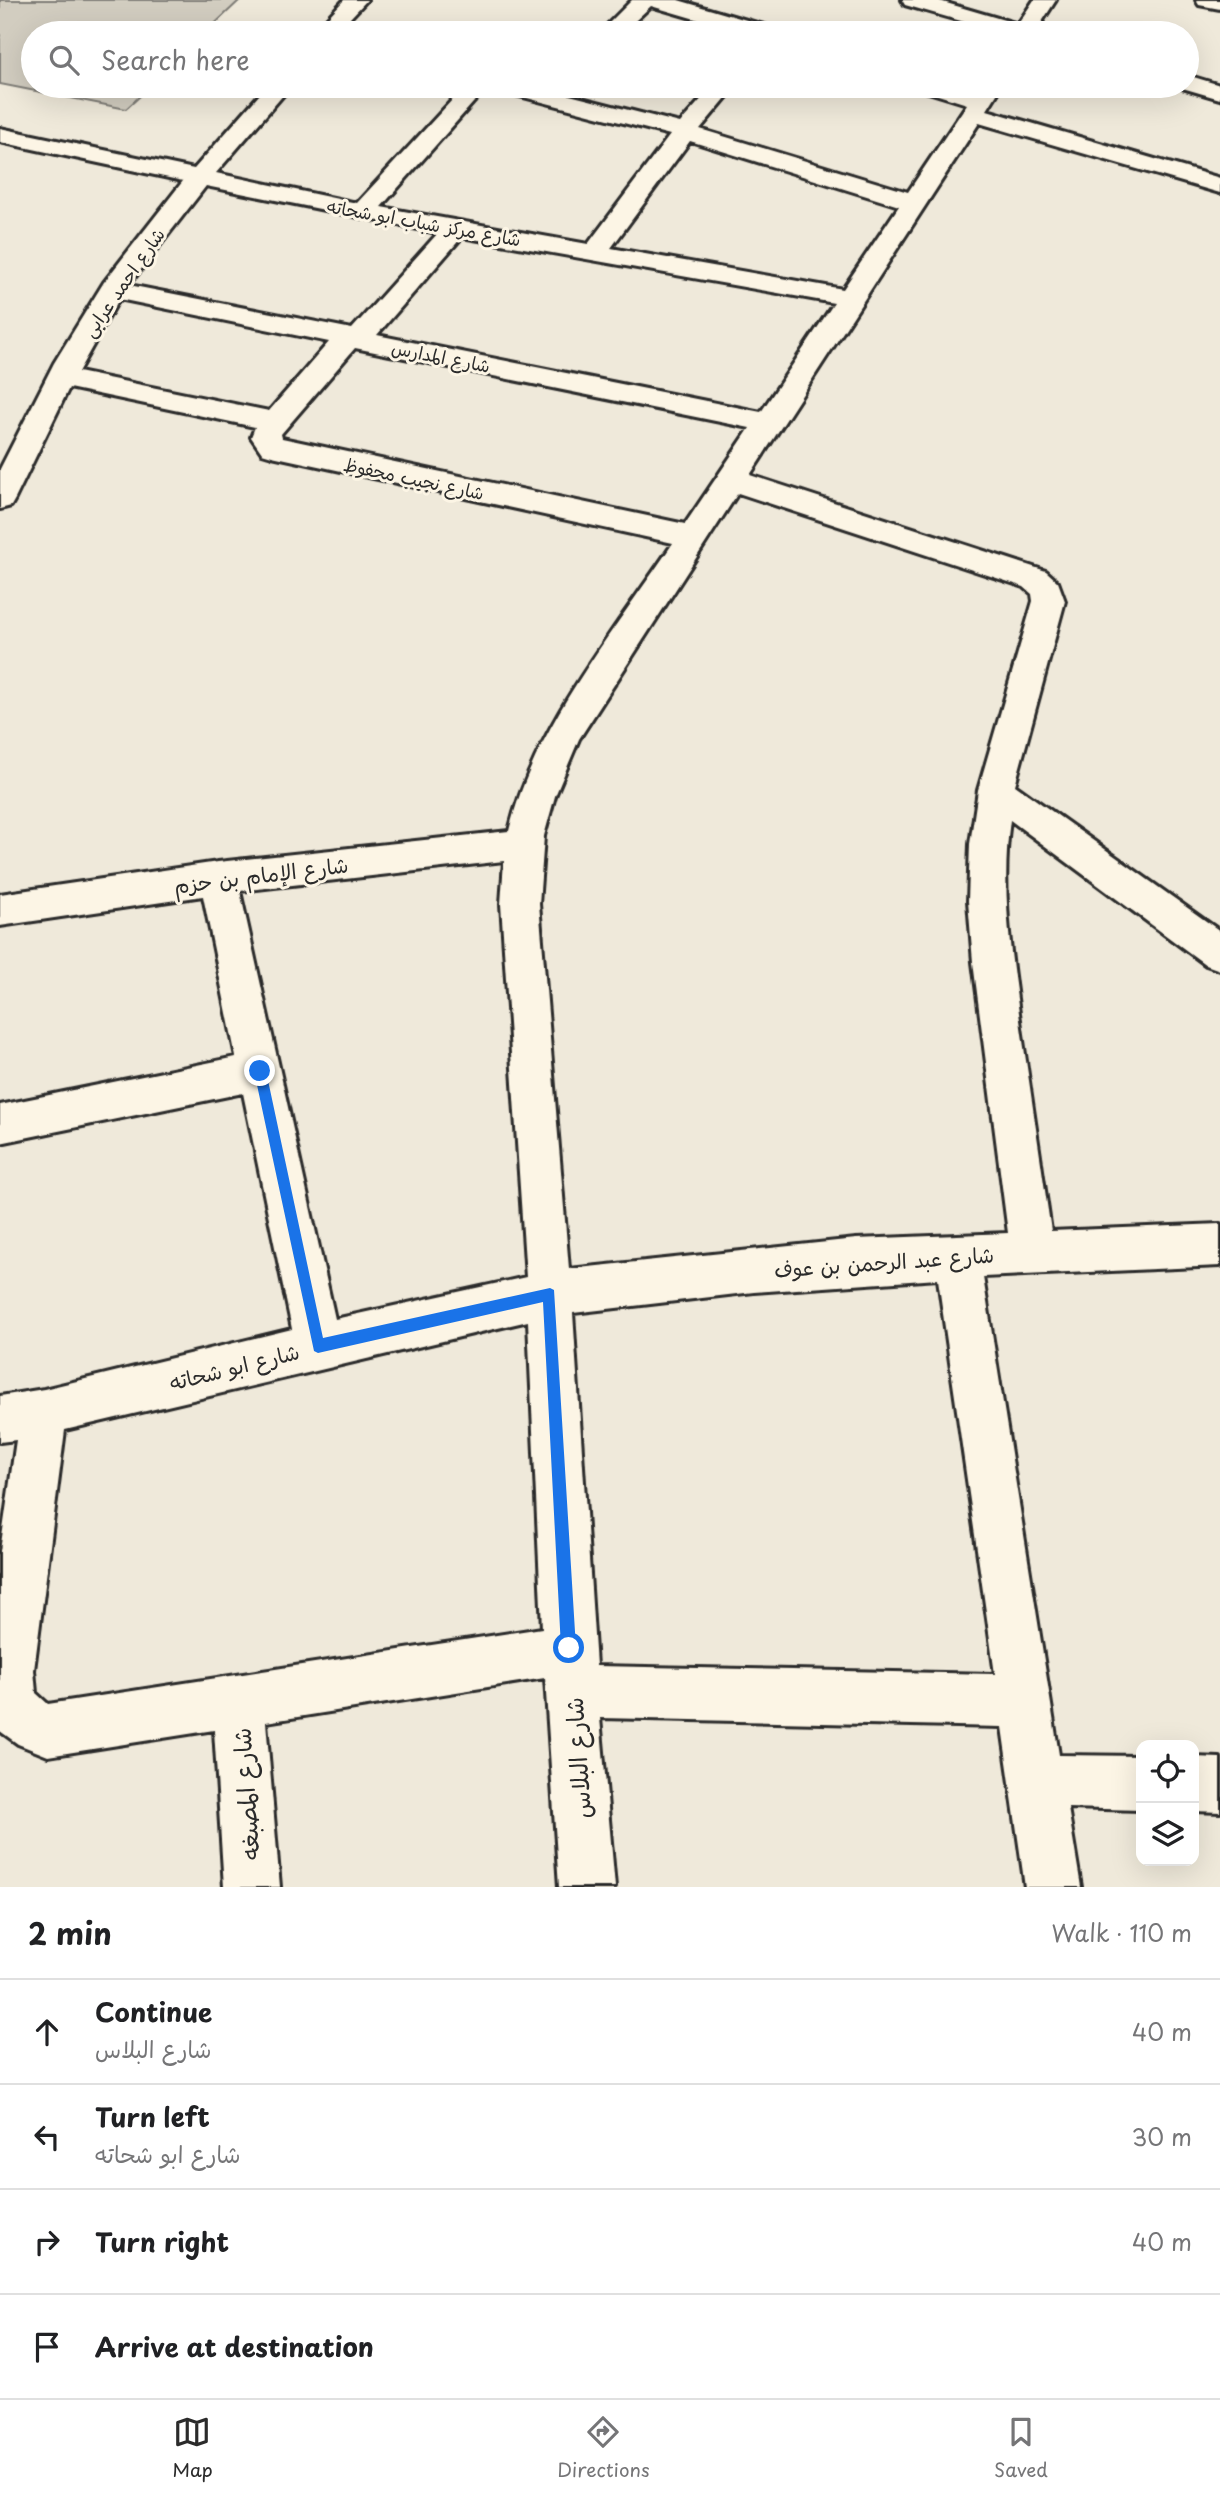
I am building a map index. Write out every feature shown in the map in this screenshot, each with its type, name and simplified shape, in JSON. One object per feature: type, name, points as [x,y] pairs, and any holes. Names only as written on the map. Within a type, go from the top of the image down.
[{"type":"street","points":[[335,21],[355,0]]},
{"type":"street","points":[[913,0],[984,21]]},
{"type":"street","points":[[1032,21],[1045,0]]},
{"type":"street","points":[[1207,0],[1220,2]]},
{"type":"street","points":[[622,21],[643,1],[720,21]]},
{"type":"street","points":[[1199,86],[1220,92]]},
{"type":"street","name":"شارع احمد عرابى","points":[[0,499],[61,377],[113,290],[200,179],[269,98]]},
{"type":"street","points":[[363,212],[466,98]]},
{"type":"street","points":[[578,98],[914,202]]},
{"type":"street","points":[[594,253],[685,132],[715,98]]},
{"type":"street","points":[[981,100],[1220,186]]},
{"type":"street","name":"شارع البلاس","points":[[587,1887],[570,1670],[550,1294],[520,904],[523,844],[539,784],[564,733],[981,100]]},
{"type":"street","name":"شارع مركز شباب ابو شحاته","points":[[0,135],[363,212],[851,298]]},
{"type":"street","points":[[61,377],[274,422],[456,229]]},
{"type":"street","name":"شارع المدارس","points":[[113,290],[770,423]]},
{"type":"street","name":"شارع نجيب محفوظ","points":[[274,422],[266,437],[277,449],[694,537]]},
{"type":"street","points":[[732,480],[1035,579],[1047,590],[1049,601],[996,790],[988,844],[987,901],[992,962],[1032,1252]]},
{"type":"street","points":[[996,790],[1220,953]]},
{"type":"street","name":"شارع الإمام بن حزم","points":[[0,910],[218,878],[523,844]]},
{"type":"street","points":[[218,878],[318,1346]]},
{"type":"street","points":[[0,1124],[260,1071]]},
{"type":"street","name":"شارع عبد الرحمن بن عوف","points":[[550,1294],[754,1269],[957,1255],[1220,1245]]},
{"type":"street","points":[[957,1255],[1053,1887]]},
{"type":"street","name":"شارع ابو شحاته","points":[[22,1416],[550,1294]]},
{"type":"street","points":[[22,1416],[8,1693],[16,1711],[30,1725],[48,1730],[238,1700],[570,1670],[1024,1701]]},
{"type":"street","name":"شارع المصبغه","points":[[238,1700],[253,1887]]},
{"type":"street","points":[[1037,1781],[1136,1783]]},
{"type":"street","points":[[1199,1784],[1220,1785]]},
{"type":"shaded area","points":[[0,0],[240,0],[218,21],[21,21],[21,88],[0,84]]},
{"type":"shaded area","points":[[71,98],[138,98],[126,109]]},
{"type":"route","points":[[260,1071],[318,1346],[550,1294],[569,1648]]}]
